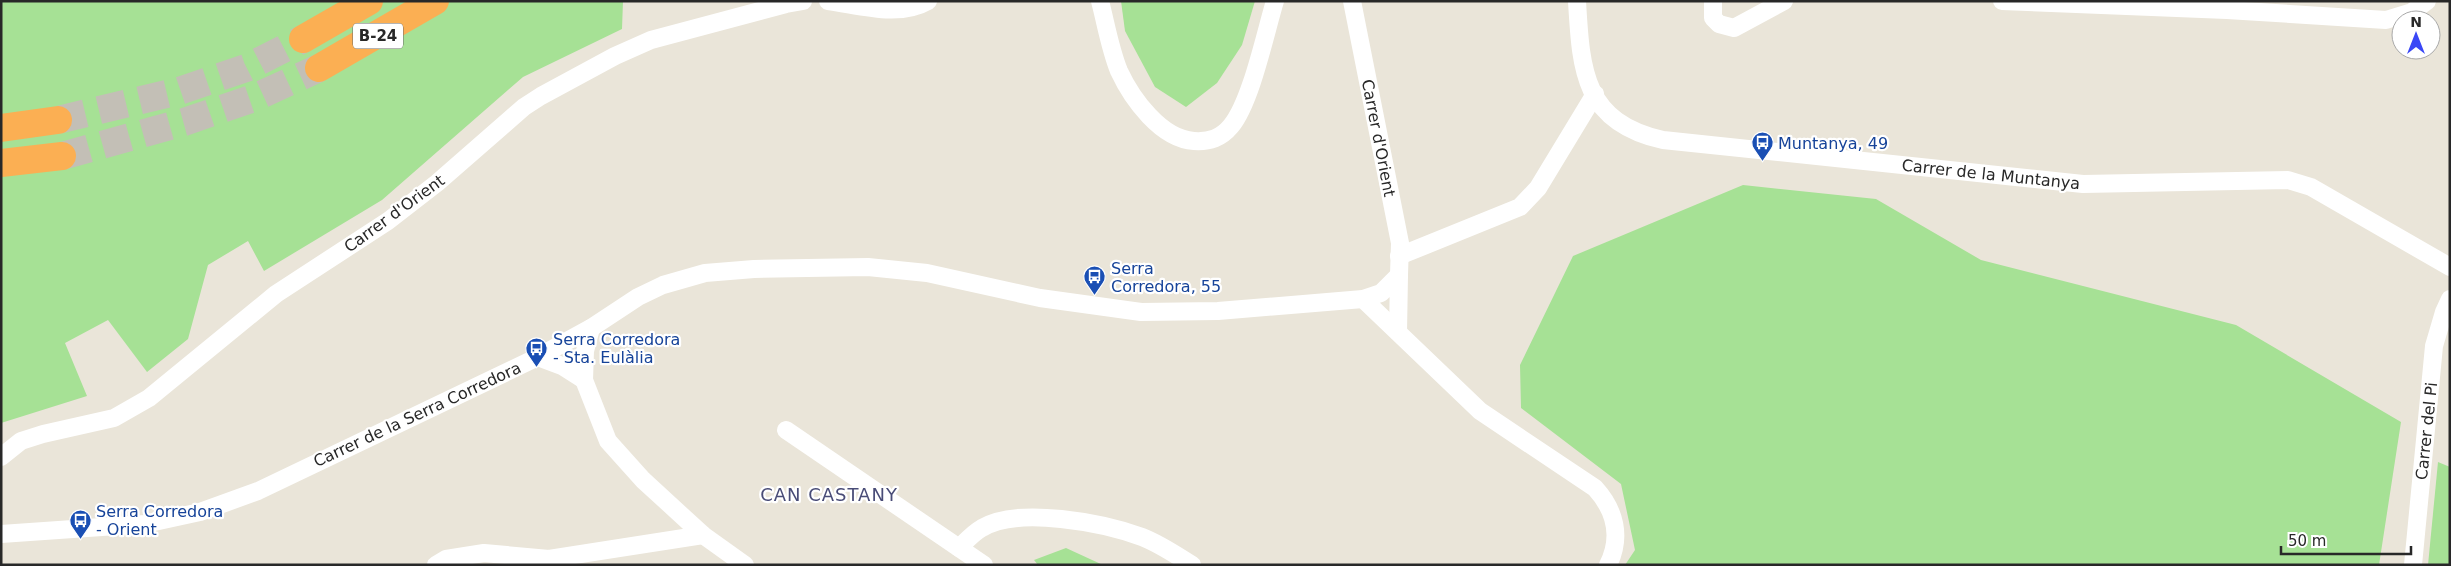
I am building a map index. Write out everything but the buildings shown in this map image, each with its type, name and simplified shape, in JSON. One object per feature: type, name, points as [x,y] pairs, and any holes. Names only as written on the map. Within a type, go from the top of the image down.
[{"type":"highway","name":"B-24","points":[[303,39],[369,1]]},
{"type":"highway","name":"B-24","points":[[319,68],[435,1]]},
{"type":"highway","points":[[1,128],[58,120]]},
{"type":"highway","points":[[1,163],[62,156]]},
{"type":"street","name":"Carrer d'Orient","points":[[1,457],[21,441],[43,434],[114,418],[149,398],[276,294],[388,221],[416,200],[524,108],[541,96],[615,56],[651,40],[803,1]]},
{"type":"street","points":[[828,1],[894,10],[908,9],[928,1]]},
{"type":"street","points":[[1100,1],[1119,70],[1132,94],[1166,129],[1190,141],[1202,142],[1222,136],[1237,117],[1245,100],[1275,1]]},
{"type":"street","name":"Carrer d'Orient","points":[[1352,1],[1400,242],[1398,332]]},
{"type":"street","name":"Carrer de la Muntanya","points":[[1577,1],[1580,53],[1587,79],[1595,94],[1615,121],[1641,135],[1662,140],[2083,184],[2288,180],[2311,187],[2450,267]]},
{"type":"street","points":[[1713,1],[1713,18],[1719,24],[1734,28],[1784,1]]},
{"type":"street","points":[[2002,1],[2226,10],[2386,20],[2412,12],[2427,1]]},
{"type":"street","points":[[1400,256],[1520,208],[1538,188],[1595,94]]},
{"type":"street","name":"Carrer de la Serra Corredora","points":[[1,534],[145,524],[200,512],[258,491],[538,357],[591,328],[638,297],[663,285],[705,273],[836,266],[904,271],[926,273],[1040,298],[1141,312],[1218,311],[1363,299]]},
{"type":"street","points":[[1399,275],[1381,293],[1363,299],[1480,411],[1595,488],[1603,497],[1614,519],[1613,554],[1608,565]]},
{"type":"street","name":"Carrer del Pi","points":[[2413,565],[2434,346],[2450,299]]},
{"type":"street","points":[[591,328],[585,351],[584,380],[608,441],[643,480],[703,535],[744,565]]},
{"type":"street","points":[[538,357],[562,366],[584,380]]},
{"type":"street","points":[[786,430],[984,565]]},
{"type":"street","points":[[959,548],[983,527],[996,522],[1024,517],[1045,517],[1094,525],[1140,536],[1192,565]]},
{"type":"street","points":[[436,565],[446,559],[484,553],[549,560],[703,535]]},
{"type":"green space","points":[[1,1],[623,1],[622,29],[523,77],[382,200],[264,271],[248,241],[208,265],[188,339],[147,372],[108,320],[65,343],[87,396],[1,423]]},
{"type":"green space","points":[[1121,1],[1255,1],[1242,45],[1217,83],[1186,107],[1155,87],[1125,31]]},
{"type":"green space","points":[[1743,185],[1876,199],[1981,260],[2236,325],[2401,422],[2379,565],[1625,565],[1635,550],[1621,484],[1521,408],[1520,365],[1573,256]]},
{"type":"green space","points":[[2438,462],[2450,467],[2450,565],[2428,565]]},
{"type":"green space","points":[[1066,548],[1103,565],[1038,565],[1034,560]]},
{"type":"tunnel","points":[[58,120],[179,91],[246,68],[303,39]]},
{"type":"tunnel","points":[[62,156],[184,122],[254,98],[319,68]]},
{"type":"place","name":"Muntanya, 49","points":[[1762,162]]},
{"type":"place","name":"Serra Corredora, 55","points":[[1095,296]]},
{"type":"place","name":"Serra Corredora - Sta. Eulàlia","points":[[537,367]]},
{"type":"place","name":"Serra Corredora - Orient","points":[[80,539]]},
{"type":"district","name":"CAN CASTANY","points":[[829,495]]}]
